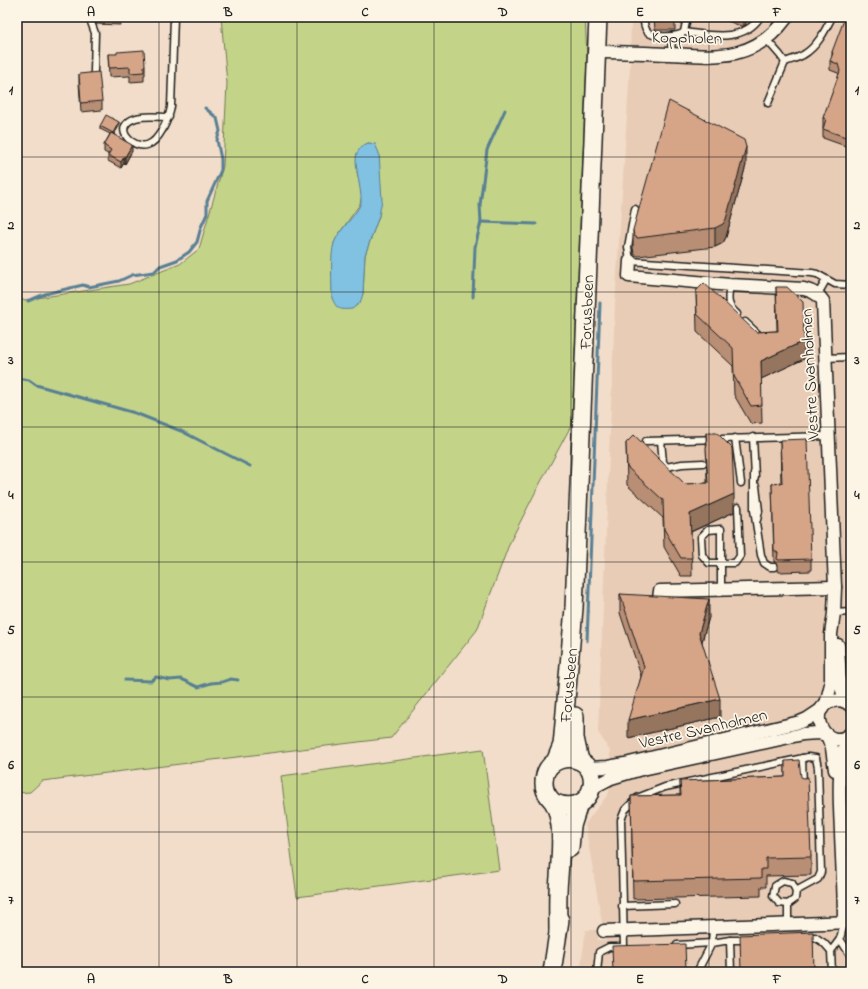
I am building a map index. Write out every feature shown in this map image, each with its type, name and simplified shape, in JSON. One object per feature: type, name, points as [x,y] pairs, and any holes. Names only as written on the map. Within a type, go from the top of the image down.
[{"type":"main road","name":"Forusbeen","points":[[555,762],[562,744],[574,608],[598,17]]},
{"type":"main road","name":"Forusbeen","points":[[574,608],[575,738],[583,764]]},
{"type":"main road","points":[[553,802],[562,806],[570,806],[579,804],[585,800],[592,788],[591,774],[583,764],[572,758],[563,758],[555,762],[545,773],[544,784],[548,796],[553,802],[560,824],[557,900],[558,931]]},
{"type":"main road","points":[[552,972],[567,879],[572,826],[579,804]]},
{"type":"street","name":"Koppholen","points":[[597,52],[628,52],[710,57],[724,56],[738,53],[766,40],[780,27],[787,17]]},
{"type":"street","name":"Vestre Svanholmen","points":[[583,764],[608,767],[632,763],[804,720],[814,715],[824,706],[831,684],[831,634],[834,613],[835,587],[823,301],[818,294],[804,289],[730,285],[629,276],[630,261]]},
{"type":"street","points":[[658,606],[660,591],[835,587]]},
{"type":"street","name":"Vestre Svanholmen","points":[[834,613],[838,634],[840,683],[849,704]]},
{"type":"street","points":[[604,931],[847,922],[840,797],[833,753],[827,735],[820,726],[818,720],[824,706],[832,701],[838,700],[849,704]]},
{"type":"street","name":"Vestre Svanholmen","points":[[592,788],[611,778],[654,766],[803,734],[818,733],[838,738],[850,734]]},
{"type":"street","points":[[840,797],[842,757],[845,742],[850,734]]},
{"type":"lane","points":[[89,17],[95,33],[94,71]]},
{"type":"lane","points":[[169,117],[135,118],[126,124],[124,134],[127,138],[140,146],[149,145],[160,134],[169,117],[171,107],[174,17]]},
{"type":"lane","points":[[643,17],[648,33],[654,35],[672,36],[679,36],[684,32],[687,17]]},
{"type":"lane","points":[[684,32],[723,36],[735,35],[752,26],[760,17]]},
{"type":"lane","points":[[768,103],[785,62],[802,56],[812,49],[827,29],[832,17]]},
{"type":"lane","points":[[671,54],[672,36]]},
{"type":"lane","points":[[766,40],[785,62]]},
{"type":"lane","points":[[635,209],[628,247],[630,261],[812,273],[817,274],[835,284],[851,285]]},
{"type":"lane","points":[[818,294],[826,280]]},
{"type":"lane","points":[[730,285],[728,302],[730,307],[759,335]]},
{"type":"lane","points":[[825,358],[851,357]]},
{"type":"lane","points":[[646,441],[829,436]]},
{"type":"lane","points":[[753,437],[754,473],[759,510],[756,524],[762,560],[767,565],[774,567]]},
{"type":"lane","points":[[735,438],[741,483]]},
{"type":"lane","points":[[661,441],[663,462],[668,470],[682,464],[703,463]]},
{"type":"lane","points":[[721,589],[721,563],[721,529],[708,530],[701,537],[702,555],[709,563],[721,563],[736,563],[740,556],[738,507]]},
{"type":"lane","points":[[834,613],[851,612]]},
{"type":"lane","points":[[802,758],[804,792]]},
{"type":"lane","points":[[624,947],[621,820],[624,810],[637,798],[665,786],[802,758],[816,758],[818,768],[821,872],[818,879],[796,891]]},
{"type":"lane","points":[[783,881],[792,883],[796,891],[795,899],[788,904],[779,903],[773,896],[775,886],[783,881]]},
{"type":"lane","points":[[622,906],[675,904]]},
{"type":"lane","points":[[788,904],[788,924]]},
{"type":"lane","points":[[830,951],[840,939],[847,922]]},
{"type":"lane","points":[[697,972],[712,943],[713,928]]},
{"type":"lane","points":[[799,938],[815,937],[824,943],[830,951],[832,972]]},
{"type":"lane","points":[[670,945],[753,939]]},
{"type":"lane","points":[[840,939],[851,956]]},
{"type":"lane","points":[[730,940],[731,972]]},
{"type":"lane","points":[[597,972],[599,952],[609,947],[631,947]]},
{"type":"shaded area","points":[[631,17],[851,17],[851,972],[580,972],[586,930],[598,930],[598,940],[605,940],[585,824],[609,793],[610,751],[598,732],[615,306],[630,67]]},
{"type":"green space","points":[[221,17],[585,17],[587,58],[572,424],[510,542],[477,630],[391,738],[42,781],[30,792],[17,793],[17,301],[129,284],[180,264],[199,249],[223,166],[227,83]],"holes":[[[368,143],[375,144],[379,216],[365,255],[363,294],[332,298],[334,243],[360,204],[362,195],[357,172],[362,146]]]},
{"type":"green space","points":[[483,749],[499,870],[297,897],[281,776]]},
{"type":"water","points":[[368,143],[375,144],[379,153],[382,200],[379,216],[365,255],[363,294],[360,303],[352,309],[342,309],[337,307],[332,298],[333,248],[340,232],[357,211],[361,202],[356,157],[359,150]]},
{"type":"building","points":[[845,17],[851,17],[851,139],[823,129],[826,119],[823,118],[840,71],[838,64],[830,61]]},
{"type":"building","points":[[144,50],[144,72],[130,73],[130,67],[109,68],[108,54]]},
{"type":"building","points":[[99,72],[102,101],[81,103],[79,74]]},
{"type":"building","points":[[669,101],[744,140],[746,147],[726,219],[723,224],[715,228],[638,238],[634,236],[633,230]]},
{"type":"building","points":[[106,115],[119,122],[113,133],[100,126]]},
{"type":"building","points":[[111,133],[132,145],[121,162],[108,155],[111,150],[104,145]]},
{"type":"building","points":[[704,283],[756,332],[778,331],[776,287],[787,287],[803,302],[804,341],[761,361],[762,405],[751,406],[734,376],[733,348],[697,314],[696,291]]},
{"type":"building","points":[[848,385],[851,385],[851,472]]},
{"type":"building","points":[[706,433],[717,433],[732,448],[734,494],[690,514],[692,558],[681,558],[664,529],[663,500],[627,467],[626,443],[634,435],[685,484],[708,483]]},
{"type":"building","points":[[807,439],[811,559],[779,560],[777,559],[778,553],[774,550],[772,484],[782,483],[780,440]]},
{"type":"building","points":[[620,594],[709,599],[699,633],[720,699],[628,720],[644,667]]},
{"type":"building","points":[[799,760],[801,777],[808,777],[811,857],[766,858],[766,869],[761,869],[761,878],[633,881],[631,796],[681,795],[680,781],[785,777],[785,761]]},
{"type":"building","points":[[813,932],[814,972],[741,972],[740,935]]},
{"type":"building","points":[[685,944],[686,972],[613,972],[612,946]]},
{"type":"waterway","points":[[28,301],[45,294],[83,285],[89,287],[119,281],[132,275],[154,272],[160,266],[177,260],[189,252],[197,242],[201,227],[207,214],[207,201],[221,170],[221,159],[217,140],[220,131],[217,118],[205,108]]},
{"type":"waterway","points":[[473,297],[475,247],[481,222],[480,205],[487,150],[505,110]]},
{"type":"waterway","points":[[17,182],[22,154]]},
{"type":"waterway","points":[[481,222],[536,224]]},
{"type":"waterway","points":[[587,641],[600,303]]},
{"type":"waterway","points":[[17,378],[29,380],[36,385],[135,413],[181,431],[250,466]]},
{"type":"waterway","points":[[125,680],[151,681],[156,677],[170,680],[181,679],[198,687],[231,679],[238,680]]}]
